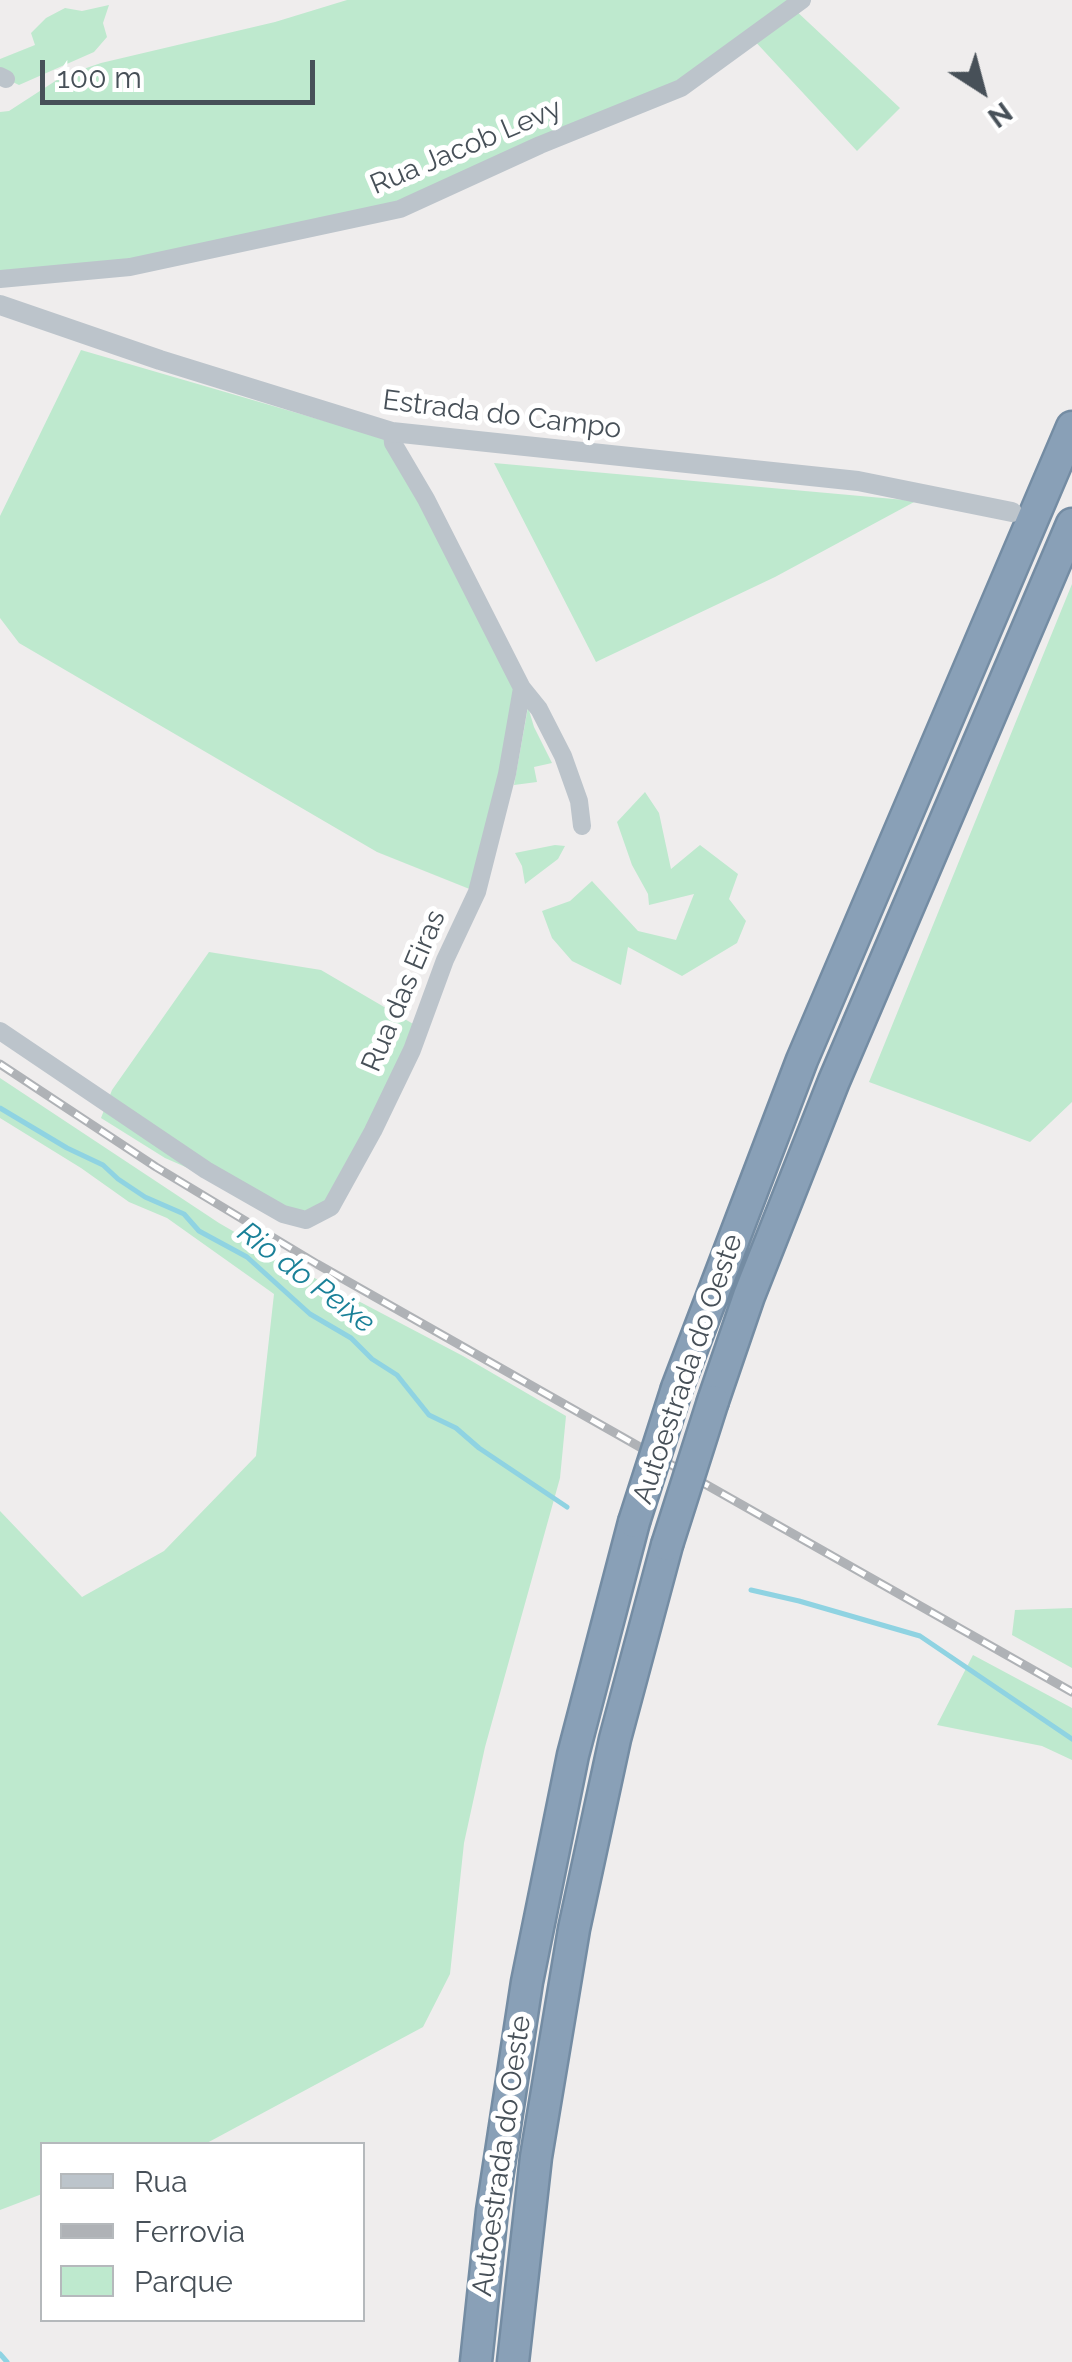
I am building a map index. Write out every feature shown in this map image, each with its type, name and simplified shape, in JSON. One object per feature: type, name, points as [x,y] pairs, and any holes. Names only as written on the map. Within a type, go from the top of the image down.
[{"type":"highway","name":"Autoestrada do Oeste","points":[[476,2362],[492,2211],[530,1963],[573,1755],[634,1522],[677,1388],[802,1060],[1072,427]]},
{"type":"highway","name":"Autoestrada do Oeste","points":[[513,2362],[536,2157],[574,1929],[616,1739],[667,1545],[749,1296],[834,1081],[1072,524]]},
{"type":"street","name":"Rua Jacob Levy","points":[[0,279],[130,267],[400,209],[681,88],[802,0]]},
{"type":"street","name":"Estrada do Campo","points":[[0,305],[392,432],[858,482],[1012,512]]},
{"type":"street","points":[[392,432],[393,442],[522,688],[540,709],[563,756],[582,826]]},
{"type":"street","name":"Rua das Eiras","points":[[0,1032],[206,1170],[283,1214],[306,1220],[331,1207],[412,1050],[445,960],[477,892],[508,774],[522,688]]},
{"type":"green space","points":[[347,0],[802,0],[697,78],[440,193],[209,249],[0,274],[0,112],[9,111],[63,76],[101,63],[275,22]]},
{"type":"green space","points":[[109,5],[103,23],[107,37],[94,52],[19,85],[0,76],[0,59],[35,45],[31,33],[46,18],[65,8],[82,11]]},
{"type":"green space","points":[[793,8],[900,108],[857,151],[751,37]]},
{"type":"green space","points":[[81,350],[383,438],[522,688],[477,892],[377,852],[19,643],[0,618],[0,516]]},
{"type":"green space","points":[[494,463],[916,501],[775,577],[596,662]]},
{"type":"green space","points":[[1072,584],[1072,1102],[1030,1142],[869,1082]]},
{"type":"green space","points":[[528,707],[552,763],[534,767],[537,782],[514,785]]},
{"type":"green space","points":[[645,792],[659,813],[671,869],[700,845],[738,874],[729,899],[746,921],[737,943],[682,976],[628,947],[621,985],[572,961],[552,938],[542,911],[570,901],[592,881],[638,931],[676,940],[694,894],[649,905],[648,894],[632,865],[617,822]]},
{"type":"green space","points":[[565,846],[558,859],[525,884],[515,853]]},
{"type":"green space","points":[[209,952],[321,970],[420,1028],[342,1186],[306,1220],[165,1158],[101,1118],[112,1090]]},
{"type":"green space","points":[[0,1078],[219,1223],[566,1416],[560,1478],[485,1747],[464,1843],[450,1974],[423,2027],[209,2142],[40,2142],[40,2195],[0,2210],[0,1511],[82,1597],[164,1551],[256,1456],[274,1294],[167,1218],[129,1202],[0,1118]]},
{"type":"green space","points":[[1072,1608],[1072,1668],[1012,1635],[1015,1610]]},
{"type":"green space","points":[[973,1655],[1072,1708],[1072,1760],[1042,1746],[937,1725]]},
{"type":"waterway","name":"Rio do Peixe","points":[[0,1108],[103,1165],[145,1197],[184,1214],[199,1231],[247,1257],[310,1314],[351,1338],[372,1359],[397,1375],[429,1415],[456,1428],[567,1507]]},
{"type":"waterway","points":[[751,1590],[920,1636],[1072,1739]]},
{"type":"waterway","points":[[0,2354],[7,2362]]},
{"type":"railway","points":[[0,1064],[156,1167],[317,1264],[1072,1692]]}]
